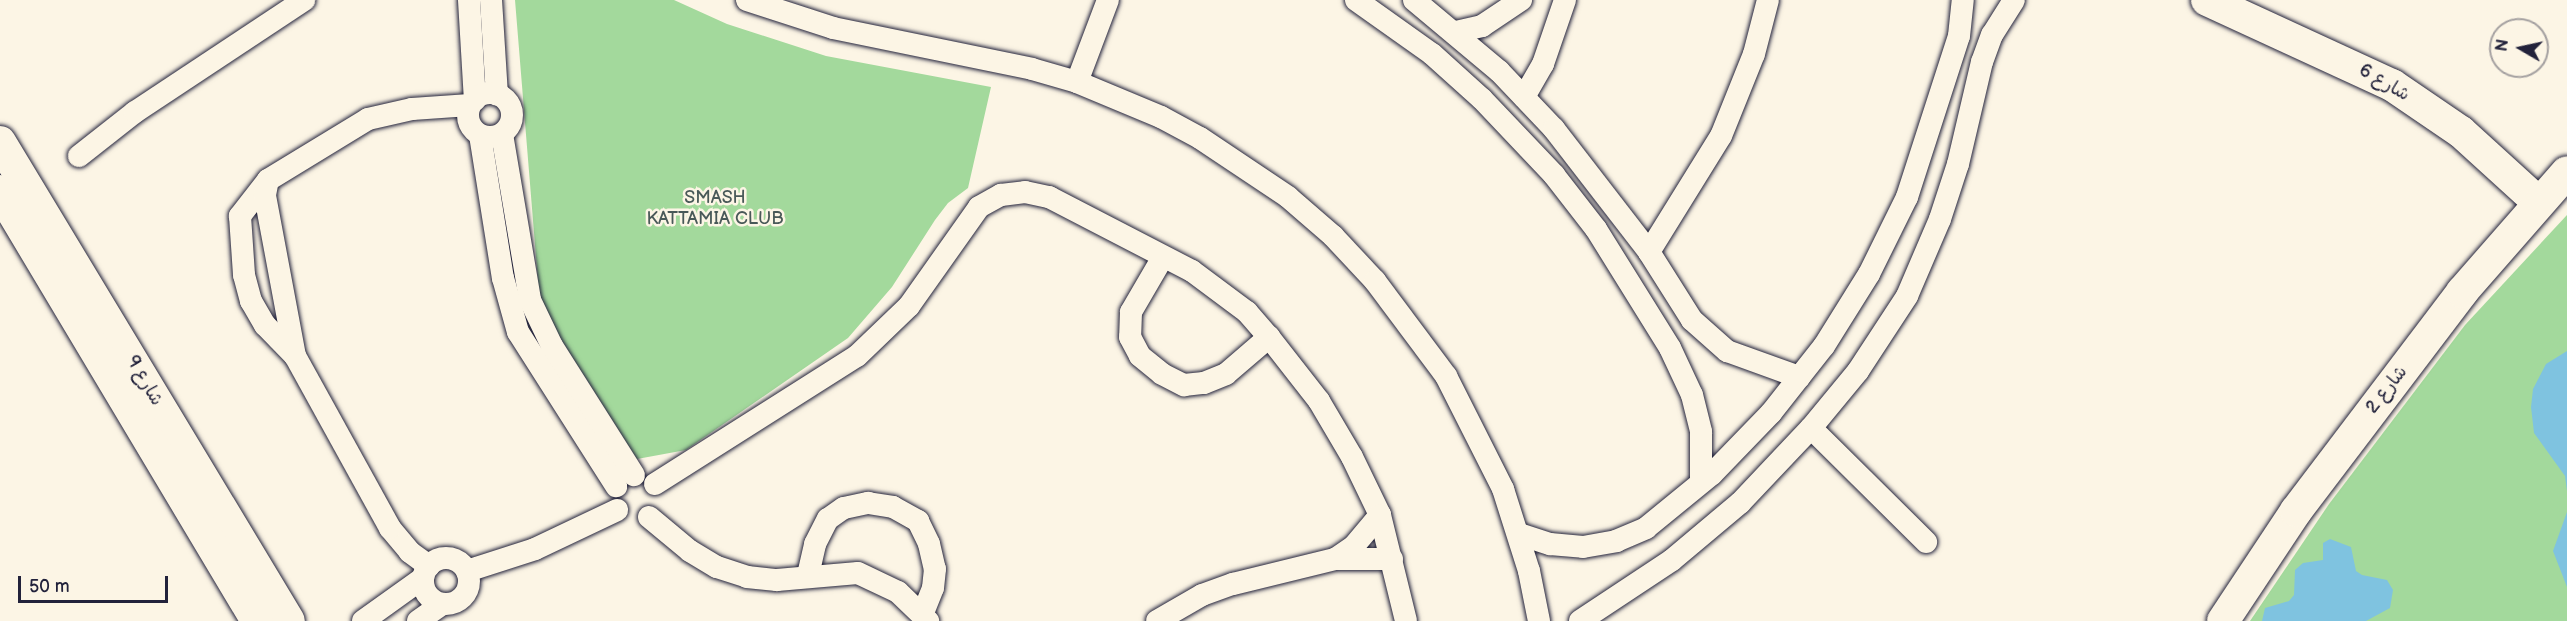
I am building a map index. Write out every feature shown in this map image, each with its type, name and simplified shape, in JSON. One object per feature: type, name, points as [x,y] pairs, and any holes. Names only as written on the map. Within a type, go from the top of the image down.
[{"type":"street","points":[[79,156],[135,112],[304,0]]},
{"type":"street","points":[[467,571],[535,549],[617,510],[625,480],[552,346],[530,300],[491,135],[469,122],[473,103],[469,0]]},
{"type":"street","points":[[491,0],[497,95],[511,113],[511,121],[491,135]]},
{"type":"street","points":[[747,0],[833,28],[1032,69],[1077,82],[1161,117],[1200,138],[1288,197],[1333,237],[1403,315],[1446,376],[1477,431],[1518,534],[1539,621]]},
{"type":"street","points":[[1077,82],[1108,0]]},
{"type":"street","points":[[1356,0],[1432,54],[1482,99],[1554,175],[1596,229],[1670,348],[1692,395],[1701,432],[1701,482]]},
{"type":"street","points":[[1414,0],[1456,32],[1524,98],[1561,138],[1649,252],[1692,320],[1727,351],[1800,376]]},
{"type":"street","points":[[1456,32],[1482,26],[1521,0]]},
{"type":"street","points":[[1524,98],[1543,64],[1565,0]]},
{"type":"street","points":[[1649,252],[1721,136],[1751,63],[1768,0]]},
{"type":"street","points":[[1518,534],[1550,544],[1583,547],[1616,541],[1646,528],[1701,482],[1771,413],[1800,376],[1869,274],[1907,197],[1959,36],[1963,0]]},
{"type":"street","points":[[1580,621],[1698,539],[1740,503],[1811,428],[1858,371],[1907,296],[1940,219],[1958,164],[1982,62],[1992,35],[2014,0]]},
{"type":"street","name":"شارع 6","points":[[2207,0],[2348,62],[2401,91],[2461,132],[2538,202]]},
{"type":"street","points":[[450,610],[425,590],[426,572],[390,528],[295,356],[265,325],[251,301],[244,275],[240,216],[268,180],[368,119],[412,109],[473,103],[497,95]]},
{"type":"street","name":"شارع 9","points":[[0,142],[289,621]]},
{"type":"street","name":"شارع 2","points":[[2223,621],[2338,454],[2462,292],[2538,202],[2567,172]]},
{"type":"street","points":[[268,180],[266,211],[295,356]]},
{"type":"street","name":"شارع 9","points":[[0,192],[257,621]]},
{"type":"street","points":[[625,480],[655,484],[857,356],[909,306],[979,207],[1001,195],[1025,192],[1049,197],[1163,257],[1221,291],[1269,337],[1319,401],[1380,515],[1406,621]]},
{"type":"street","points":[[1163,257],[1131,312],[1130,337],[1140,356],[1162,374],[1184,385],[1204,383],[1226,374],[1269,337]]},
{"type":"street","points":[[1811,428],[1926,542]]},
{"type":"street","points":[[617,510],[631,520],[649,517],[659,502],[655,484]]},
{"type":"street","points":[[649,517],[690,551],[717,567],[747,577],[777,580],[807,575],[858,573],[883,581],[925,617],[934,578],[929,544],[918,521],[893,507],[868,503],[844,508],[828,519],[815,544],[807,575]]},
{"type":"street","points":[[1335,559],[1353,547],[1380,515]]},
{"type":"street","points":[[363,621],[445,558],[462,564],[467,571],[468,591],[450,610],[418,621]]},
{"type":"street","points":[[1157,621],[1202,595],[1233,584],[1335,559],[1392,559]]},
{"type":"green space","name":"SMASH KATTAMIA CLUB","points":[[515,0],[674,0],[727,24],[826,56],[991,87],[968,188],[948,203],[892,287],[848,338],[686,450],[637,459],[540,306]]},
{"type":"green space","points":[[2567,215],[2567,621],[2250,621],[2329,504],[2465,325]]},
{"type":"water","points":[[2567,351],[2567,491],[2565,476],[2534,433],[2531,407],[2533,389],[2546,364]]},
{"type":"water","points":[[2567,512],[2567,587],[2553,551]]},
{"type":"water","points":[[2330,539],[2351,547],[2356,571],[2362,575],[2387,580],[2393,590],[2390,608],[2366,621],[2262,621],[2265,608],[2289,601],[2294,595],[2295,570],[2303,563],[2323,560],[2323,543]]}]
